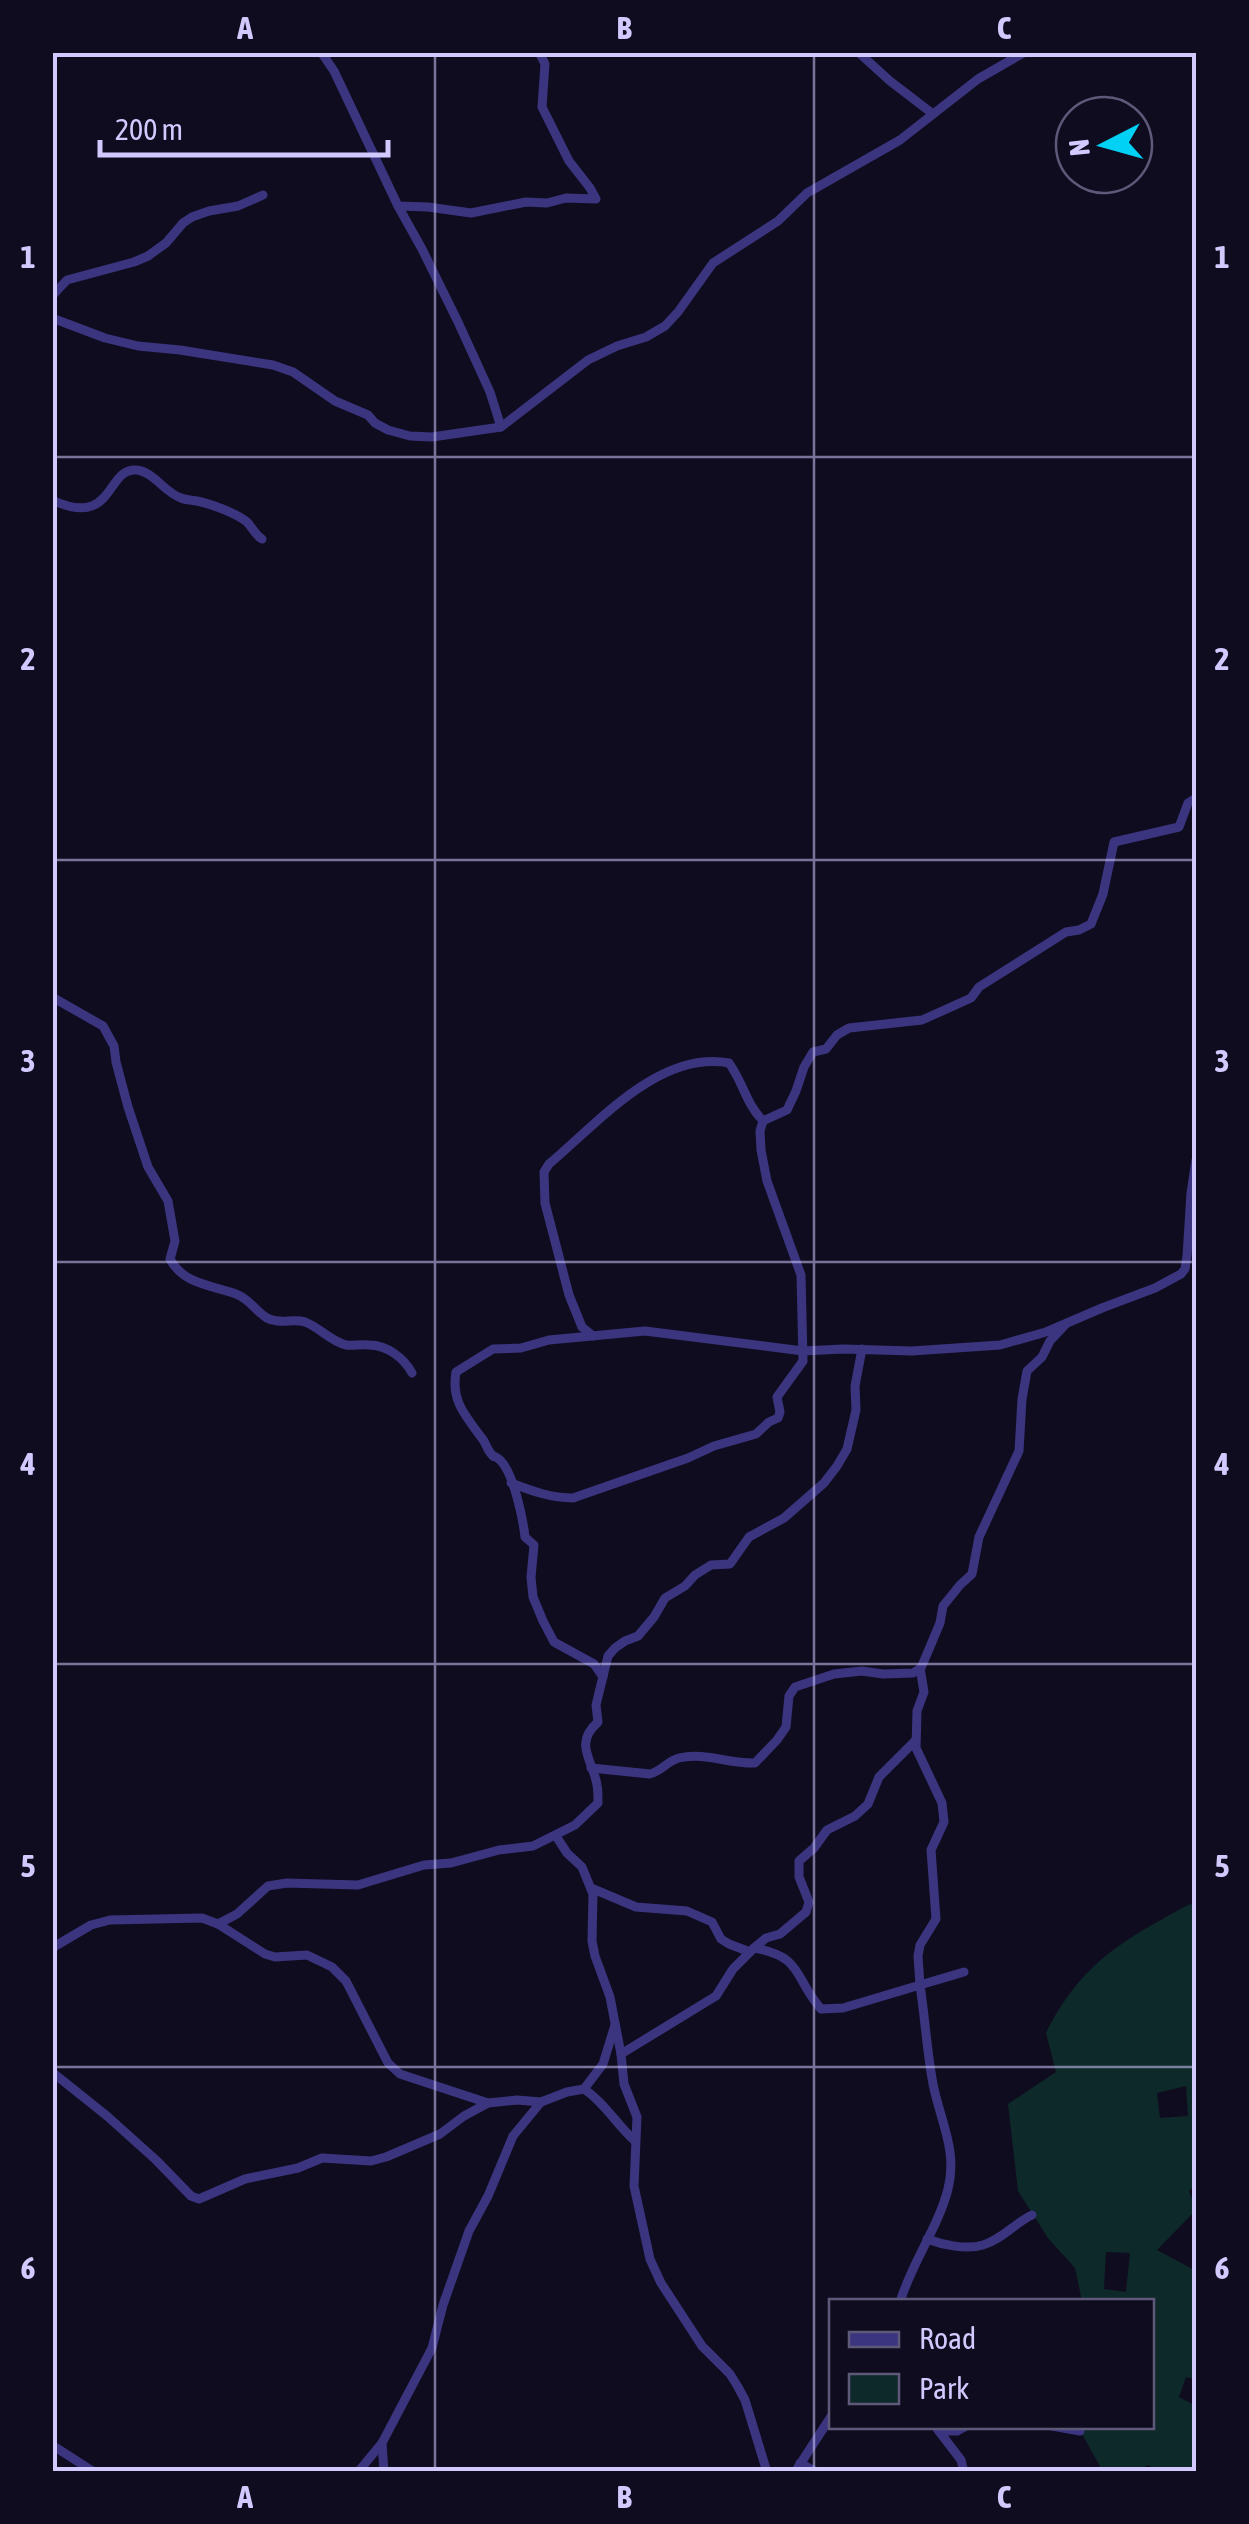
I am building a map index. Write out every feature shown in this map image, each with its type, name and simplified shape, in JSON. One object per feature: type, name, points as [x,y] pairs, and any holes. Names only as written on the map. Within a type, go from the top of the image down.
[{"type":"street","points":[[321,52],[458,322],[501,426]]},
{"type":"street","points":[[398,206],[472,213],[526,202],[596,198],[569,161],[542,107],[545,64],[540,52]]},
{"type":"street","points":[[858,52],[933,114]]},
{"type":"street","points":[[52,318],[138,346],[274,365],[368,415],[374,423],[410,436],[432,437],[501,426],[588,360],[665,326],[713,262],[778,221],[807,193],[900,140],[978,79],[1025,52]]},
{"type":"street","points":[[52,296],[67,280],[148,256],[192,217],[238,206],[263,195]]},
{"type":"street","points":[[52,500],[69,508],[94,506],[107,496],[124,472],[133,469],[181,498],[215,506],[248,523],[262,539]]},
{"type":"street","points":[[511,1483],[536,1493],[574,1498],[756,1434],[778,1418],[778,1397],[803,1361],[801,1275],[767,1181],[760,1150],[763,1121],[787,1110],[812,1052],[826,1049],[836,1034],[848,1028],[922,1020],[971,998],[979,987],[1066,932],[1091,924],[1103,894],[1114,842],[1178,826],[1188,803],[1196,798]]},
{"type":"street","points":[[52,997],[103,1026],[114,1046],[128,1107],[148,1167],[168,1201],[175,1241],[170,1260],[173,1266],[210,1288],[248,1300],[266,1318],[278,1322],[304,1321],[346,1344],[376,1345],[388,1350],[406,1362],[412,1373]]},
{"type":"street","points":[[593,1336],[582,1327],[570,1295],[544,1202],[544,1172],[548,1164],[628,1095],[680,1068],[702,1063],[730,1064],[749,1106],[763,1121]]},
{"type":"street","points":[[602,1677],[594,1664],[554,1642],[543,1620],[533,1597],[534,1545],[524,1538],[519,1503],[503,1462],[490,1454],[458,1404],[453,1387],[456,1372],[494,1348],[520,1348],[550,1340],[646,1330],[803,1351],[923,1351],[1000,1345],[1046,1332],[1155,1288],[1185,1270],[1196,1160]]},
{"type":"street","points":[[591,1768],[650,1774],[670,1760],[684,1756],[755,1763],[786,1727],[789,1696],[796,1688],[834,1674],[913,1673],[920,1668],[944,1606],[972,1574],[983,1528],[1018,1451],[1027,1370],[1042,1357],[1067,1322]]},
{"type":"street","points":[[218,1924],[237,1914],[268,1886],[358,1885],[424,1864],[452,1864],[499,1850],[533,1846],[575,1824],[598,1802],[598,1787],[585,1747],[588,1730],[598,1722],[596,1705],[608,1656],[614,1648],[638,1636],[665,1598],[711,1565],[730,1564],[749,1537],[784,1518],[824,1482],[847,1449],[856,1410],[855,1386],[862,1350]]},
{"type":"street","points":[[901,2299],[950,2186],[950,2148],[933,2087],[918,1956],[920,1945],[936,1919],[931,1850],[944,1822],[942,1803],[916,1748],[917,1712],[924,1692],[920,1668]]},
{"type":"street","points":[[621,2054],[716,1996],[752,1950],[766,1938],[780,1934],[806,1912],[809,1902],[799,1877],[799,1861],[828,1830],[868,1804],[879,1777],[916,1740]]},
{"type":"street","points":[[556,1836],[582,1867],[591,1888],[592,1941],[610,1997],[624,2084],[637,2117],[634,2186],[650,2259],[702,2346],[730,2374],[738,2388],[767,2472]]},
{"type":"street","points":[[591,1888],[636,1907],[686,1911],[712,1922],[729,1944],[775,1952],[791,1962],[821,2009],[843,2008],[964,1972]]},
{"type":"street","points":[[52,1948],[91,1925],[110,1920],[202,1918],[265,1954],[306,1956],[332,1967],[346,1981],[388,2063],[400,2074],[488,2103]]},
{"type":"street","points":[[584,2089],[604,2064],[615,2025]]},
{"type":"street","points":[[52,2072],[90,2100],[191,2196],[199,2199],[245,2179],[298,2168],[322,2158],[386,2157],[440,2134],[488,2103],[540,2102],[584,2089],[636,2140]]},
{"type":"street","points":[[358,2472],[382,2443],[432,2348],[469,2231],[513,2136],[540,2102]]},
{"type":"street","points":[[926,2239],[950,2245],[984,2245],[1032,2215]]},
{"type":"street","points":[[816,2472],[798,2467],[829,2420]]},
{"type":"street","points":[[937,2429],[964,2472]]},
{"type":"street","points":[[1073,2429],[1080,2430]]},
{"type":"street","points":[[382,2443],[384,2472]]},
{"type":"street","points":[[52,2445],[94,2472]]},
{"type":"green space","points":[[1190,1904],[1196,1906],[1196,2185],[1189,2191],[1196,2210],[1157,2250],[1196,2271],[1196,2380],[1186,2377],[1179,2397],[1196,2406],[1196,2471],[1152,2471],[1150,2465],[1131,2471],[1091,2471],[1100,2466],[1079,2429],[1154,2429],[1154,2299],[1082,2299],[1075,2268],[1048,2238],[1018,2191],[1008,2104],[1056,2072],[1046,2033],[1074,1988],[1124,1942]],"holes":[[[1186,2086],[1188,2116],[1160,2118],[1157,2093]],[[1106,2252],[1130,2253],[1126,2292],[1104,2289]]]}]
